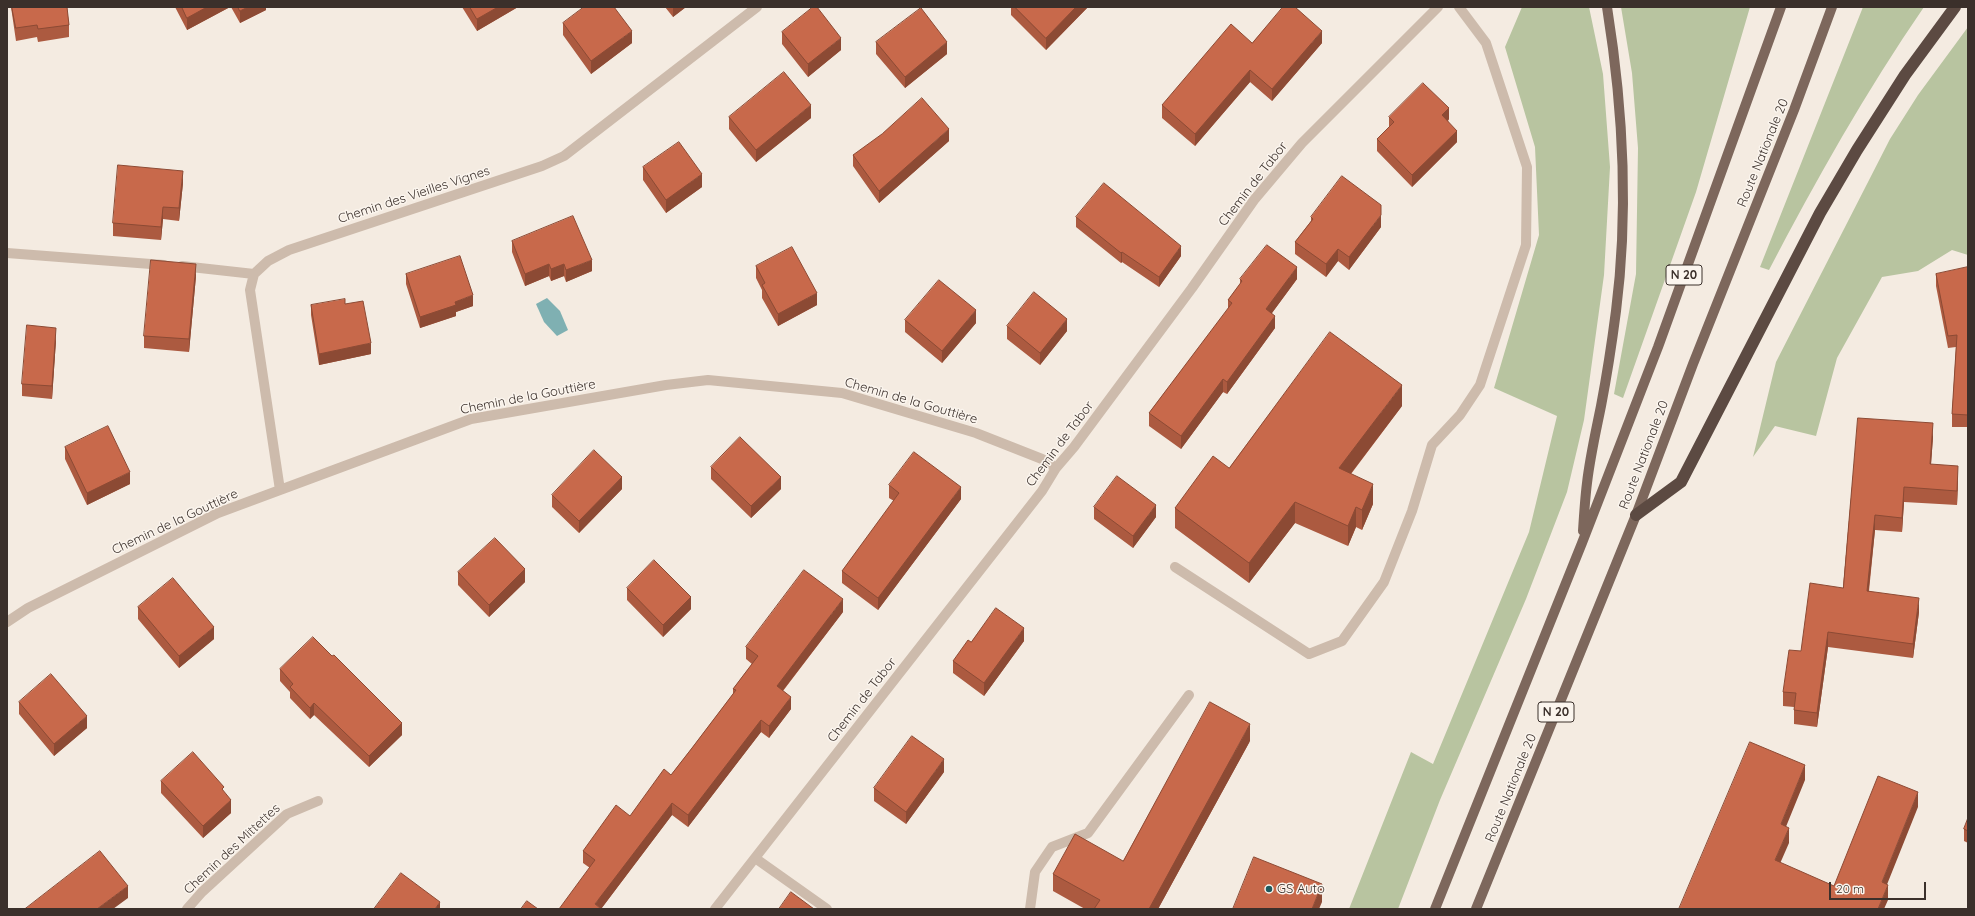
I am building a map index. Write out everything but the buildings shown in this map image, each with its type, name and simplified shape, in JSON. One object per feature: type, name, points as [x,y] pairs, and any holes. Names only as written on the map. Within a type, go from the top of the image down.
[{"type":"highway","points":[[1636,515],[1681,482],[1820,213],[1857,150],[1905,75],[1955,7]]},
{"type":"main road","points":[[1582,542],[1587,483],[1616,310],[1622,227],[1623,153],[1618,80],[1607,7]]},
{"type":"main road","name":"Route Nationale 20","points":[[1435,909],[1582,542],[1658,347],[1782,7]]},
{"type":"main road","name":"Route Nationale 20","points":[[1476,909],[1636,515],[1692,364],[1794,110],[1832,7]]},
{"type":"street","name":"Chemin des Vieilles Vignes","points":[[254,274],[268,261],[289,250],[542,166],[564,156],[757,7]]},
{"type":"street","name":"Chemin de Tabor","points":[[715,909],[1042,491],[1056,468],[1074,447],[1192,288],[1254,200],[1302,142],[1438,7]]},
{"type":"street","points":[[1175,567],[1309,654],[1342,641],[1384,582],[1412,511],[1432,446],[1460,415],[1480,385],[1526,245],[1527,167],[1486,43],[1459,7]]},
{"type":"street","points":[[7,253],[204,268],[254,274],[250,290],[280,490]]},
{"type":"street","name":"Chemin de la Gouttière","points":[[7,622],[28,608],[218,513],[471,419],[666,385],[708,380],[842,393],[976,433],[1042,459],[1056,468]]},
{"type":"street","points":[[1030,909],[1035,872],[1052,846],[1088,832],[1189,695]]},
{"type":"street","name":"Chemin des Mittettes","points":[[187,909],[202,892],[287,814],[318,801]]},
{"type":"street","points":[[755,858],[827,909]]},
{"type":"green space","points":[[1522,7],[1589,7],[1603,74],[1610,167],[1604,275],[1584,420],[1567,492],[1526,599],[1440,800],[1398,909],[1349,909],[1411,752],[1433,764],[1529,532],[1557,416],[1494,388],[1539,235],[1535,147],[1505,47]]},
{"type":"green space","points":[[1621,7],[1750,7],[1696,192],[1623,398],[1614,394],[1636,274],[1638,148],[1632,73]]},
{"type":"green space","points":[[1863,7],[1924,7],[1842,136],[1769,270],[1760,267]]},
{"type":"green space","points":[[1968,27],[1968,255],[1952,250],[1918,271],[1882,277],[1837,358],[1816,436],[1775,426],[1753,457],[1776,362],[1890,139],[1918,95]]},
{"type":"water","points":[[547,298],[560,311],[568,330],[557,336],[544,322],[536,304]]},
{"type":"place","name":"GS Auto","points":[[1269,889]]}]
